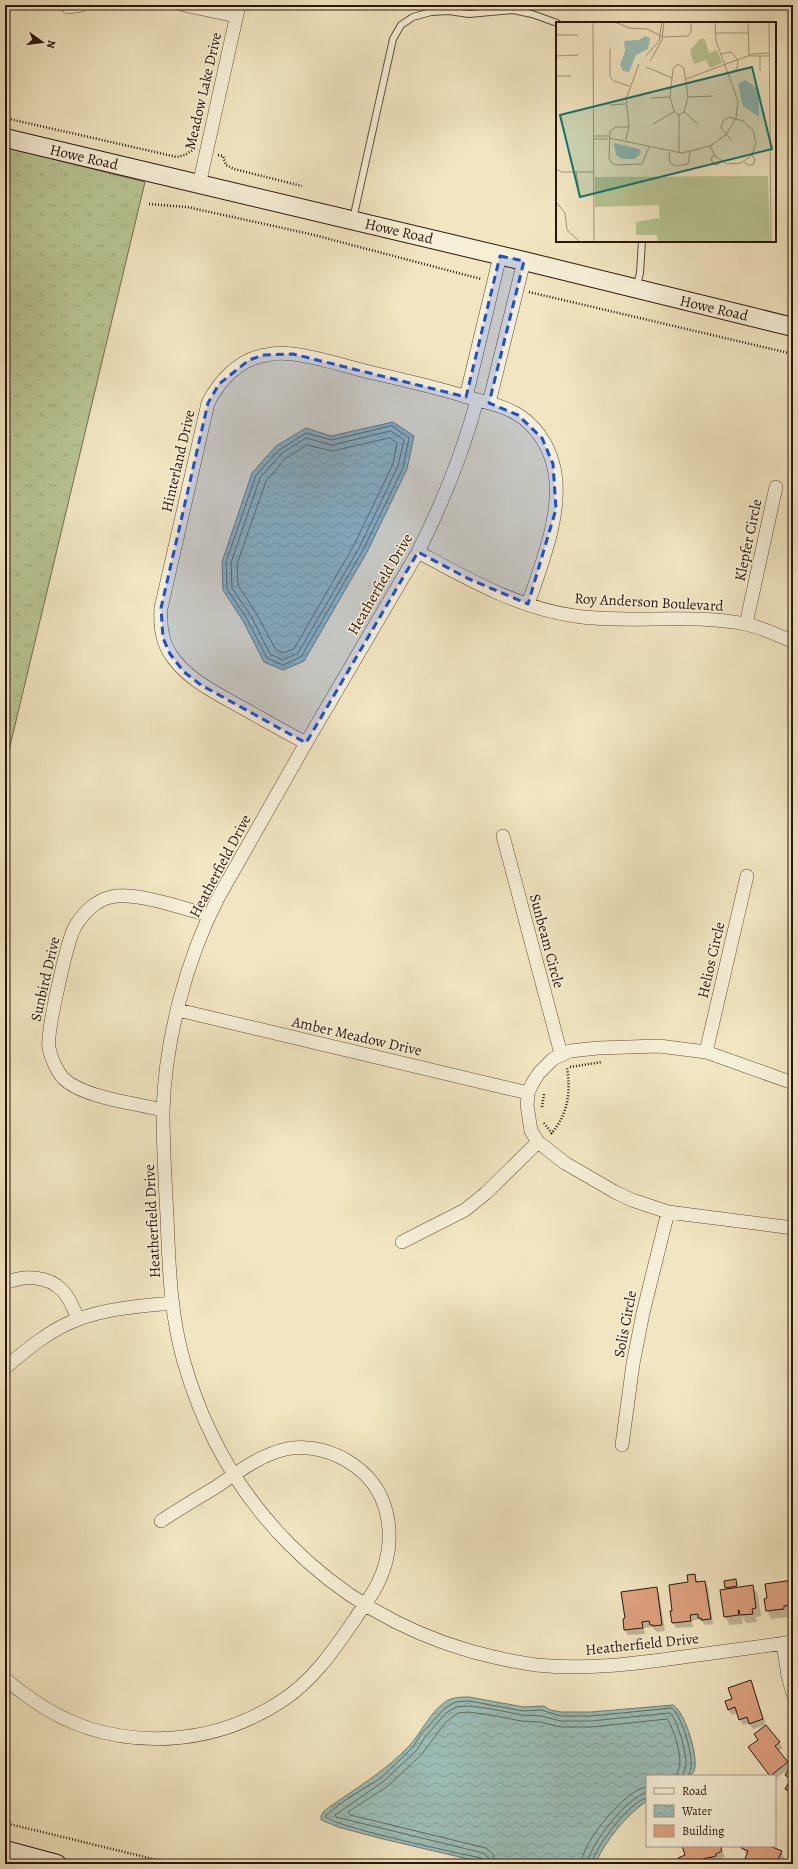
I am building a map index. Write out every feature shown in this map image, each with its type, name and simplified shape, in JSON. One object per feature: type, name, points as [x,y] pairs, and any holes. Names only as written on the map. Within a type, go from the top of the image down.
[{"type":"street","points":[[68,7],[82,5]]},
{"type":"street","points":[[184,5],[238,11]]},
{"type":"street","name":"Meadow Lake Drive","points":[[199,185],[238,11]]},
{"type":"street","name":"Howe Road","points":[[5,138],[524,261],[793,327]]},
{"type":"street","name":"Heatherfield Drive","points":[[477,400],[494,283],[500,256]]},
{"type":"street","name":"Heatherfield Drive","points":[[524,261],[517,288],[477,400],[469,431],[458,463],[418,552],[306,743],[209,915],[186,979],[167,1064],[163,1110],[172,1303],[184,1360],[198,1403],[219,1450],[233,1475],[269,1524],[288,1543],[326,1578],[364,1605],[386,1617],[437,1640],[493,1657],[536,1665],[582,1667],[621,1665],[788,1642]]},
{"type":"street","name":"Hinterland Drive","points":[[306,743],[202,685],[184,672],[170,654],[163,638],[160,623],[161,608],[208,403],[219,384],[239,367],[264,355],[277,353],[293,354],[504,408],[518,415],[532,426],[542,438],[549,451],[555,471],[558,493],[556,509],[528,604]]},
{"type":"street","name":"Klepfer Circle","points":[[746,624],[776,487]]},
{"type":"street","name":"Roy Anderson Boulevard","points":[[418,552],[493,592],[558,612],[589,617],[707,619],[746,624],[793,642]]},
{"type":"street","name":"Sunbeam Circle","points":[[503,836],[561,1054]]},
{"type":"street","name":"Helios Circle","points":[[706,1052],[747,876]]},
{"type":"street","name":"Sunbird Drive","points":[[163,1110],[88,1093],[74,1087],[62,1077],[55,1066],[49,1048],[49,1032],[68,947],[74,928],[83,916],[99,902],[111,897],[136,897],[209,915]]},
{"type":"street","name":"Amber Meadow Drive","points":[[178,1010],[528,1093]]},
{"type":"street","points":[[793,1083],[706,1052],[672,1047],[644,1046],[598,1048],[561,1054],[553,1059],[539,1073],[528,1093],[528,1118],[531,1131],[538,1142],[565,1163],[615,1192],[668,1212],[793,1228]]},
{"type":"street","points":[[402,1242],[465,1210],[496,1184],[538,1142]]},
{"type":"street","name":"Solis Circle","points":[[622,1445],[633,1364],[642,1319],[668,1212]]},
{"type":"street","points":[[5,1282],[26,1276],[46,1280],[56,1284],[64,1291],[78,1319]]},
{"type":"street","points":[[5,1368],[34,1345],[78,1319],[117,1310],[172,1303]]},
{"type":"street","points":[[5,1678],[45,1709],[72,1723],[119,1736],[140,1739],[178,1738],[198,1735],[239,1724],[281,1702],[322,1665],[376,1586],[388,1557],[390,1535],[386,1511],[369,1479],[359,1469],[337,1455],[312,1449],[288,1448],[267,1455],[161,1521]]},
{"type":"street","points":[[788,1642],[788,1676],[793,1694]]},
{"type":"street","points":[[5,1850],[57,1864]]},
{"type":"lane","points":[[353,220],[393,40],[401,25],[413,17],[431,12],[449,11],[469,14],[512,10],[532,14],[556,23]]},
{"type":"lane","points":[[636,289],[640,273],[642,242]]},
{"type":"path","points":[[5,118],[177,157],[185,155],[193,149],[223,156],[226,165],[234,169],[302,186]]},
{"type":"path","points":[[149,204],[187,207],[303,233],[494,283]]},
{"type":"path","points":[[517,288],[793,354]]},
{"type":"path","points":[[562,1070],[607,1062]]},
{"type":"path","points":[[551,1134],[558,1125],[570,1095],[567,1068]]},
{"type":"path","points":[[542,1109],[545,1089]]},
{"type":"path","points":[[543,1119],[551,1134],[556,1138]]},
{"type":"path","points":[[5,1823],[174,1864]]},
{"type":"highlighted area","points":[[500,256],[524,261],[489,403],[518,415],[542,438],[553,464],[556,509],[528,604],[469,579],[418,552],[306,743],[201,685],[184,672],[170,654],[163,638],[161,608],[165,586],[208,403],[219,384],[249,360],[264,355],[293,354],[466,397]]},
{"type":"green space","points":[[5,147],[145,182],[5,767]]},
{"type":"water","points":[[393,422],[414,436],[407,469],[367,552],[304,661],[283,670],[264,662],[243,621],[223,590],[222,562],[252,473],[276,446],[306,428],[331,436]]},
{"type":"water","points":[[460,1697],[469,1697],[524,1707],[544,1706],[550,1710],[562,1712],[591,1712],[673,1705],[682,1716],[686,1724],[694,1752],[695,1769],[692,1775],[646,1775],[646,1802],[631,1814],[610,1837],[595,1864],[489,1864],[379,1838],[338,1827],[321,1820],[321,1816],[324,1811],[380,1772],[400,1755],[410,1745],[426,1722],[440,1706],[448,1700]]},
{"type":"building","points":[[695,1574],[696,1582],[705,1581],[711,1619],[701,1620],[701,1618],[698,1618],[698,1614],[690,1615],[691,1621],[672,1623],[669,1585],[688,1582],[687,1575]]},
{"type":"building","points":[[736,1579],[737,1586],[725,1588],[724,1581]]},
{"type":"building","points":[[793,1580],[793,1607],[789,1608],[788,1605],[784,1606],[784,1609],[766,1611],[764,1599],[767,1598],[765,1584]]},
{"type":"building","points":[[753,1585],[756,1608],[752,1609],[753,1614],[740,1615],[738,1610],[739,1615],[724,1617],[720,1590]]},
{"type":"building","points":[[657,1587],[662,1625],[653,1626],[650,1625],[649,1621],[642,1622],[643,1628],[624,1630],[623,1619],[625,1618],[621,1592]]},
{"type":"building","points":[[751,1680],[763,1719],[749,1724],[747,1717],[739,1720],[735,1707],[728,1710],[725,1701],[732,1699],[728,1688]]},
{"type":"building","points":[[766,1725],[780,1742],[775,1746],[788,1762],[771,1775],[769,1775],[748,1747],[758,1740],[754,1734]]},
{"type":"building","points":[[793,1763],[793,1794],[785,1789],[791,1779],[785,1775]]},
{"type":"building","points":[[682,1847],[720,1847],[722,1851],[716,1854],[716,1856],[703,1859],[705,1864],[681,1864],[678,1858],[685,1855]]},
{"type":"building","points":[[772,1847],[782,1851],[776,1864],[743,1864],[748,1851],[741,1848]]}]
